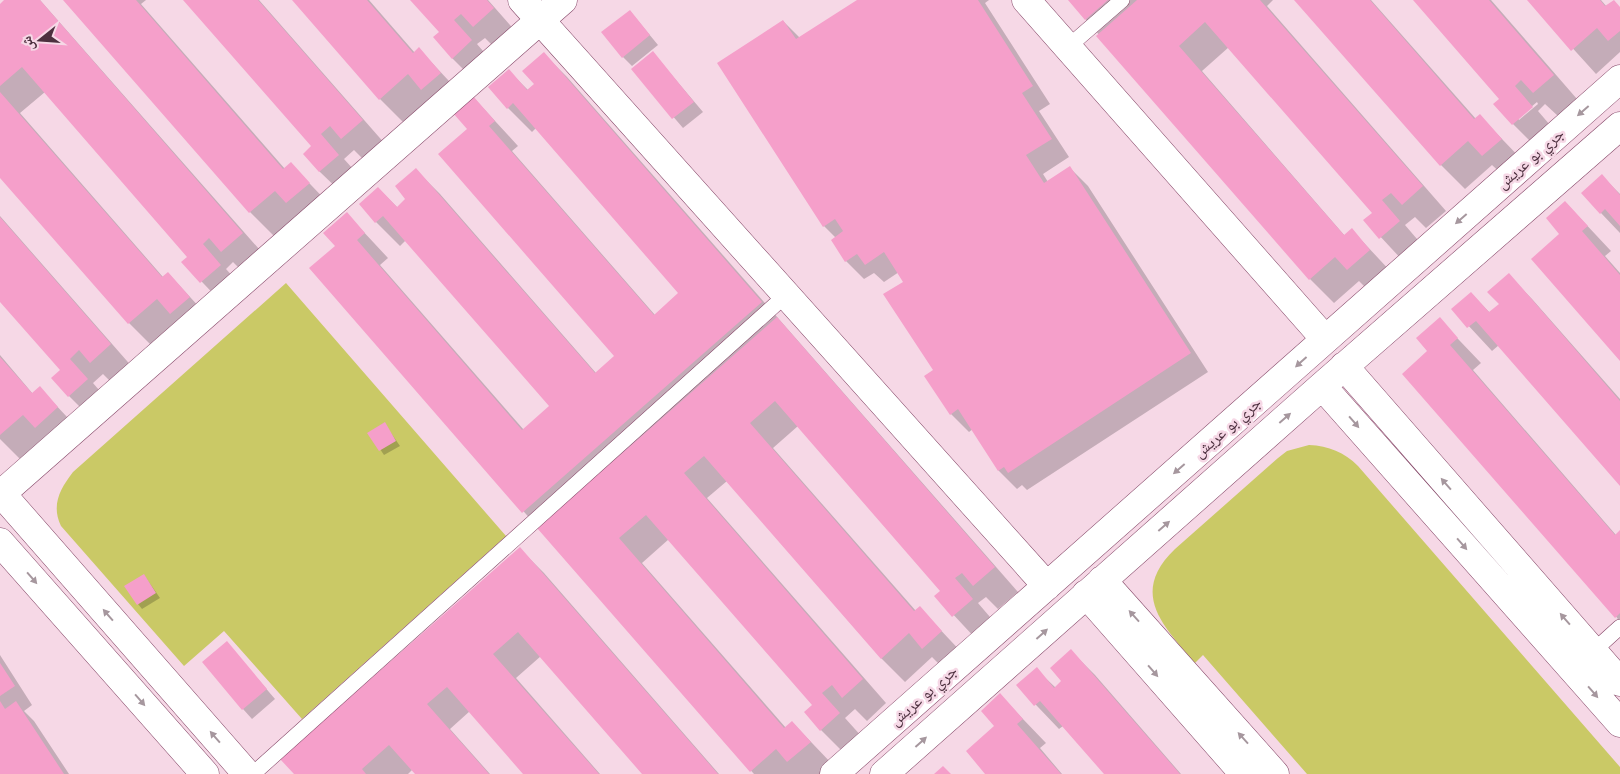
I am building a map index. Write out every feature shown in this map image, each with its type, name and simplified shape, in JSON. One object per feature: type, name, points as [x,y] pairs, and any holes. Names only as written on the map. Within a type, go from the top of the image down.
[{"type":"street","points":[[522,0],[1047,586]]},
{"type":"street","points":[[248,774],[0,493],[563,0]]},
{"type":"street","points":[[1026,0],[1325,339]]},
{"type":"street","name":"جري بو عريش","points":[[834,774],[1620,79]]},
{"type":"street","name":"جري بو عريش","points":[[884,774],[1344,366],[1620,126]]},
{"type":"street","points":[[1344,366],[1620,682]]},
{"type":"street","points":[[1322,386],[1620,722]]},
{"type":"street","points":[[0,542],[205,774]]},
{"type":"street","points":[[1094,587],[1244,774]]},
{"type":"street","points":[[1094,587],[1275,774]]},
{"type":"lane","points":[[1068,47],[1122,0]]},
{"type":"lane","points":[[253,774],[786,295]]},
{"type":"lane","points":[[1572,669],[1620,627]]},
{"type":"shaded area","points":[[286,283],[506,536],[302,719],[224,631],[184,666],[61,526],[57,511],[58,497],[73,472]]},
{"type":"shaded area","points":[[1309,445],[1336,451],[1358,466],[1620,767],[1620,774],[1307,774],[1203,655],[1195,663],[1172,636],[1156,609],[1153,595],[1154,580],[1161,565],[1175,549],[1278,458],[1287,451]]},
{"type":"building","points":[[4,0],[40,0],[243,233],[221,252],[209,238],[203,244],[221,265],[200,283],[181,262],[187,257],[22,67],[0,86],[0,4]]},
{"type":"building","points":[[63,0],[136,0],[283,169],[291,162],[310,183],[286,203],[275,191],[249,213]]},
{"type":"building","points":[[183,0],[258,0],[363,120],[341,139],[330,126],[321,134],[339,155],[319,172],[303,154],[311,146]]},
{"type":"building","points":[[292,0],[367,0],[413,53],[419,47],[441,73],[421,90],[408,74],[379,100]]},
{"type":"building","points":[[410,0],[487,0],[494,8],[473,27],[461,14],[454,20],[472,40],[452,59],[433,37],[439,32]]},
{"type":"building","points":[[857,0],[978,0],[1033,86],[1022,93],[1052,139],[1026,155],[1044,183],[1070,166],[1191,353],[1008,473],[1004,467],[998,471],[958,409],[950,415],[924,376],[933,370],[883,294],[903,282],[884,252],[865,265],[857,254],[845,262],[831,240],[843,231],[835,219],[823,227],[717,63],[783,20],[796,39]]},
{"type":"building","points":[[1068,0],[1108,0],[1085,20]]},
{"type":"building","points":[[1137,0],[1260,0],[1423,186],[1402,205],[1391,193],[1382,200],[1400,221],[1379,239],[1363,220],[1372,213],[1205,22],[1179,46],[1344,235],[1352,228],[1370,250],[1347,270],[1335,257],[1309,280],[1096,36]]},
{"type":"building","points":[[1294,0],[1370,0],[1474,119],[1480,114],[1502,139],[1482,156],[1468,141],[1440,166]]},
{"type":"building","points":[[1413,0],[1489,0],[1554,75],[1533,93],[1521,80],[1515,86],[1533,107],[1512,125],[1493,104],[1499,99]]},
{"type":"building","points":[[1527,0],[1600,0],[1605,6],[1614,0],[1620,7],[1620,31],[1608,41],[1597,28],[1571,51]]},
{"type":"building","points":[[630,10],[650,35],[622,58],[601,32]]},
{"type":"building","points":[[653,51],[694,102],[672,119],[631,69]]},
{"type":"building","points":[[544,52],[762,302],[522,513],[309,268],[335,246],[323,233],[347,212],[365,233],[357,240],[522,430],[549,406],[383,216],[375,223],[359,204],[378,187],[397,207],[405,199],[395,186],[416,168],[595,373],[614,356],[438,154],[467,129],[453,113],[473,96],[495,121],[489,126],[654,315],[678,293],[513,103],[507,109],[488,87],[509,69],[527,90],[534,84],[522,71]]},
{"type":"building","points":[[0,92],[162,277],[168,272],[190,297],[170,314],[157,299],[128,324],[0,178]]},
{"type":"building","points":[[1602,174],[1620,195],[1620,226],[1605,209],[1600,214],[1581,193]]},
{"type":"building","points":[[1565,201],[1588,226],[1582,231],[1620,275],[1620,361],[1531,259],[1559,234],[1546,218]]},
{"type":"building","points":[[0,217],[111,344],[90,363],[79,350],[70,359],[88,379],[68,397],[51,378],[60,370],[0,302]]},
{"type":"building","points":[[1509,273],[1620,401],[1620,486],[1476,321],[1467,328],[1451,309],[1471,292],[1489,312],[1499,304],[1487,292]]},
{"type":"building","points":[[777,317],[995,567],[973,586],[962,573],[955,578],[973,599],[952,617],[934,596],[940,591],[775,401],[750,423],[914,611],[920,606],[942,631],[922,649],[909,633],[881,659],[704,456],[684,473],[863,679],[842,698],[832,685],[822,693],[840,713],[820,731],[804,712],[812,705],[646,515],[619,538],[784,728],[792,721],[811,742],[787,762],[776,749],[750,772],[537,528]]},
{"type":"building","points":[[1440,317],[1458,338],[1450,345],[1615,535],[1620,530],[1620,613],[1615,618],[1402,374],[1427,351],[1416,338]]},
{"type":"building","points":[[0,357],[32,393],[40,386],[58,407],[35,428],[23,415],[0,435]]},
{"type":"building","points":[[385,422],[396,441],[379,451],[367,433]]},
{"type":"building","points":[[520,547],[718,774],[642,774],[518,632],[493,654],[599,774],[523,774],[447,687],[427,704],[489,774],[415,774],[389,745],[362,769],[366,774],[294,774],[280,759]]},
{"type":"building","points":[[144,574],[156,593],[137,605],[124,586]]},
{"type":"building","points":[[227,641],[267,689],[242,710],[202,662]]},
{"type":"building","points":[[1071,649],[1180,774],[1104,774],[1040,701],[1034,706],[1016,685],[1037,667],[1054,688],[1061,681],[1050,668]]},
{"type":"building","points":[[0,663],[15,686],[0,696]]},
{"type":"building","points":[[1000,693],[1023,719],[1017,724],[1061,774],[985,774],[966,751],[994,726],[981,711]]},
{"type":"building","points":[[0,701],[5,709],[16,701],[64,774],[0,774]]},
{"type":"building","points":[[943,766],[951,774],[934,774]]}]
